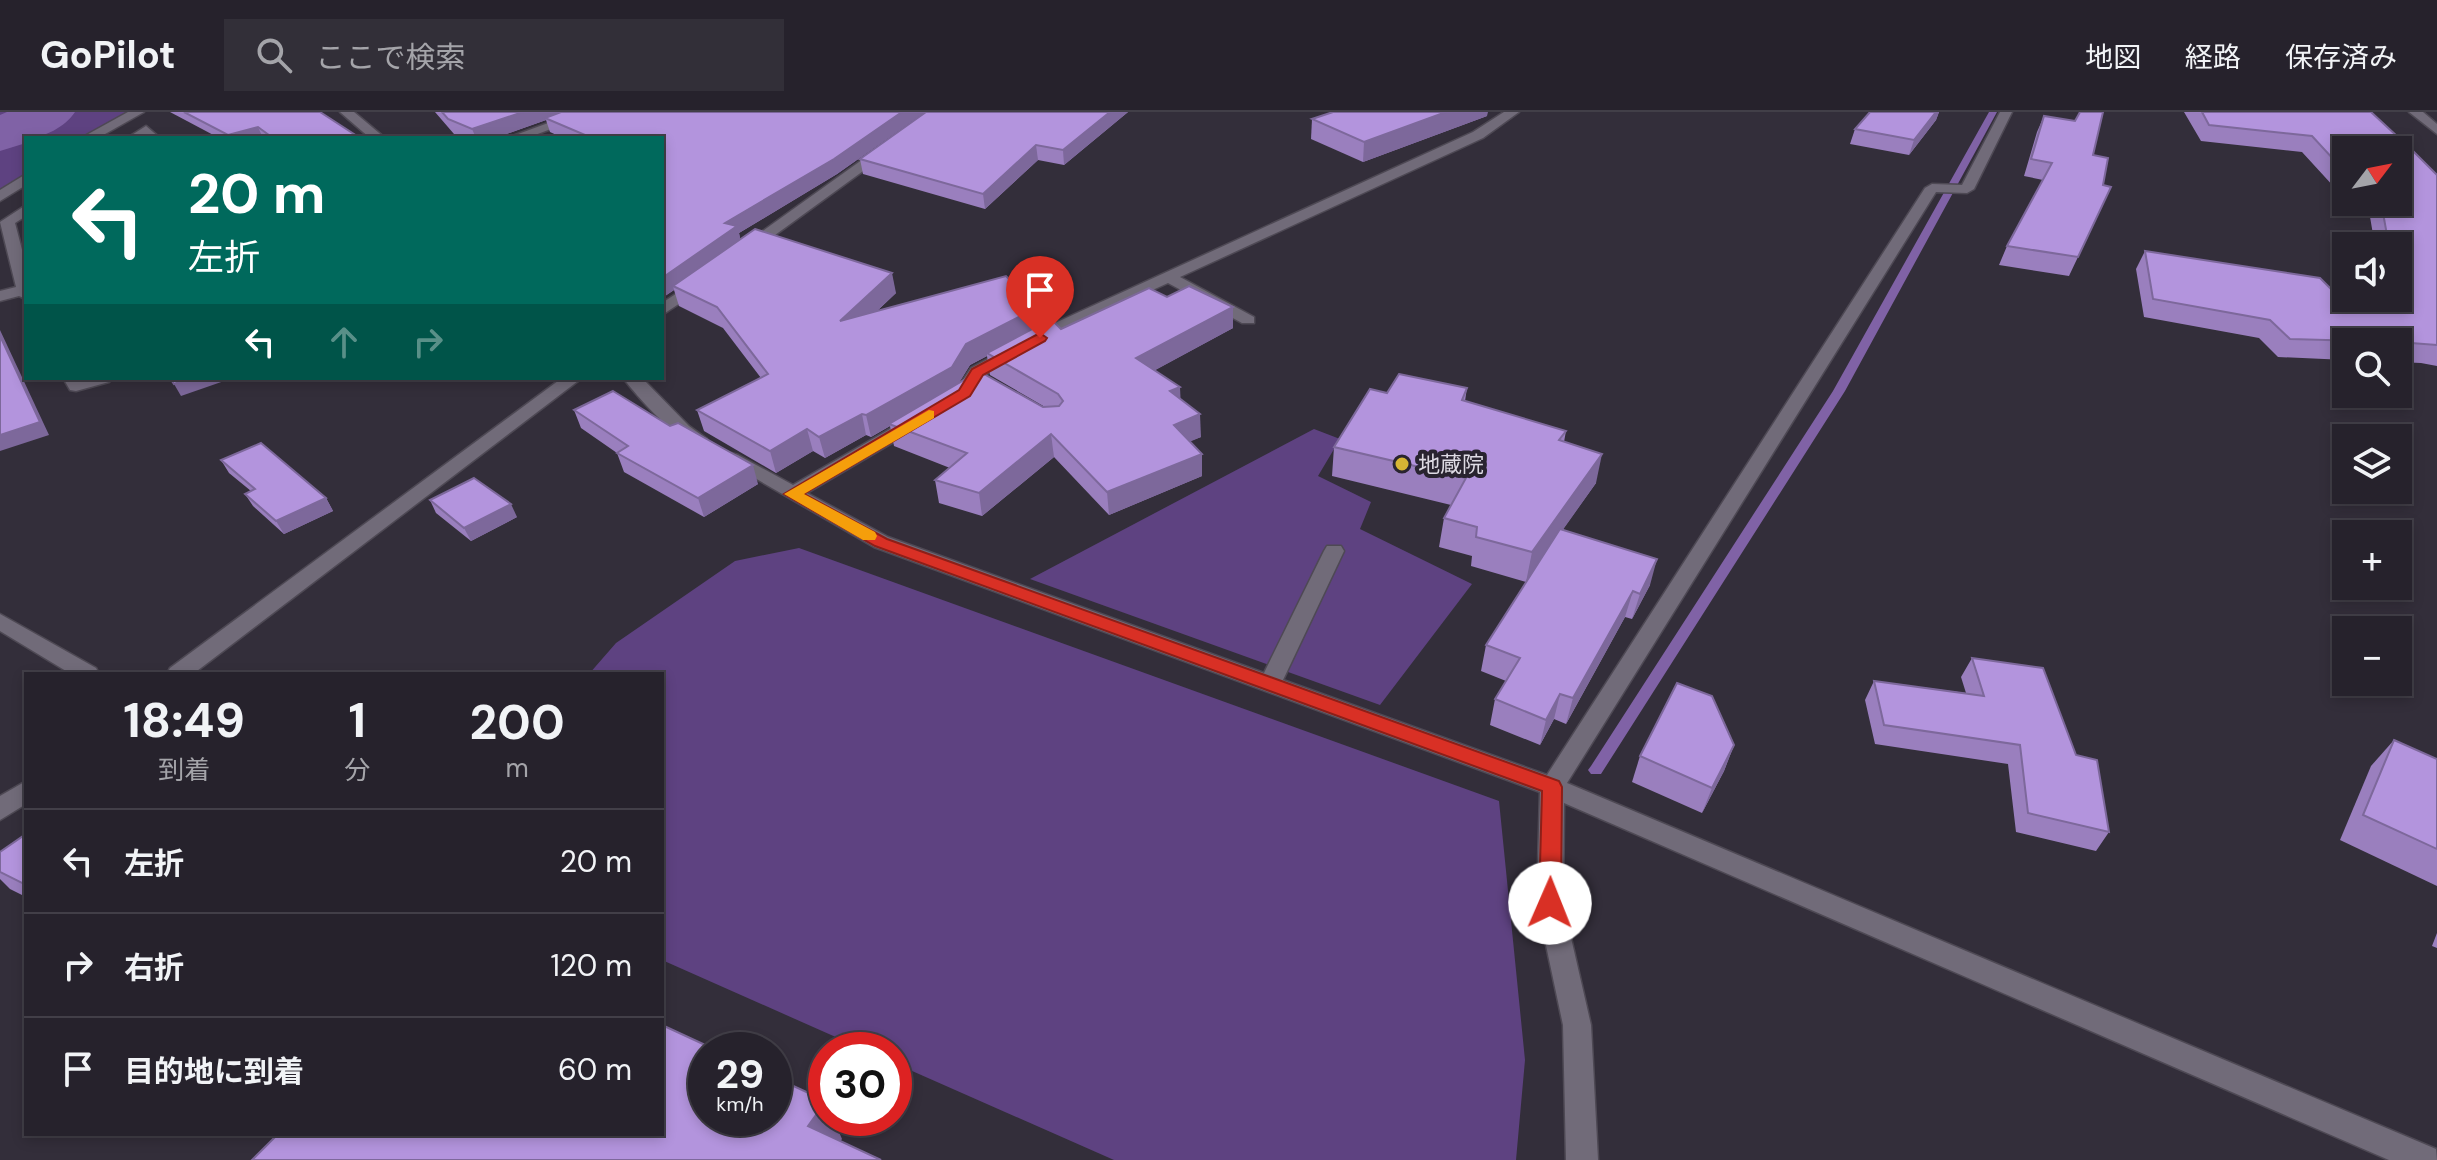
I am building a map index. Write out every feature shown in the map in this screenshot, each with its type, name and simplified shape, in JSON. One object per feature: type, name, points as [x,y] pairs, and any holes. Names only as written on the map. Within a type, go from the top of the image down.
[{"type":"street","points":[[92,136],[138,112]]},
{"type":"street","points":[[346,112],[376,136]]},
{"type":"street","points":[[520,136],[590,112]]},
{"type":"street","points":[[952,401],[980,382],[977,372],[1061,326],[1478,135],[1513,112]]},
{"type":"street","points":[[1582,1160],[1577,1025],[1550,903],[1552,787],[1932,188],[1967,189],[2006,112]]},
{"type":"street","points":[[2411,113],[2437,130]]},
{"type":"street","points":[[737,256],[901,139]]},
{"type":"street","points":[[0,197],[24,179]]},
{"type":"street","points":[[24,210],[7,222],[24,287]]},
{"type":"street","points":[[664,309],[712,274]]},
{"type":"street","points":[[1168,277],[1248,320]]},
{"type":"street","points":[[0,296],[24,291]]},
{"type":"street","points":[[73,380],[76,386],[96,380]]},
{"type":"street","points":[[181,672],[570,380]]},
{"type":"street","points":[[634,380],[683,430],[881,542],[1552,787],[2425,1160]]},
{"type":"street","points":[[792,494],[925,416]]},
{"type":"street","points":[[1270,684],[1334,551]]},
{"type":"street","points":[[0,621],[85,672]]},
{"type":"street","points":[[0,810],[24,792]]},
{"type":"shaded area","points":[[0,112],[144,112],[95,136],[24,136],[24,179],[0,195]]},
{"type":"shaded area","points":[[1314,429],[1340,439],[1318,476],[1371,502],[1360,529],[1472,584],[1380,705],[1030,579]]},
{"type":"shaded area","points":[[799,548],[1499,801],[1525,1060],[1516,1160],[1114,1160],[912,1071],[912,1032],[824,1032],[664,961],[664,672],[591,672],[616,643],[735,561]]},
{"type":"building","points":[[184,112],[320,112],[357,136],[270,136],[258,127],[228,135]]},
{"type":"building","points":[[442,112],[523,112],[472,129],[448,119]]},
{"type":"building","points":[[561,112],[902,112],[834,159],[725,223],[737,226],[664,277],[664,136],[587,136],[545,118]]},
{"type":"building","points":[[926,112],[1110,112],[1063,150],[1036,145],[983,194],[860,159]]},
{"type":"building","points":[[1333,112],[1446,112],[1364,142],[1312,119]]},
{"type":"building","points":[[1870,112],[1936,112],[1914,140],[1855,129]]},
{"type":"building","points":[[2080,112],[2103,112],[2093,155],[2108,158],[2103,185],[2111,187],[2078,257],[2007,246],[2052,163],[2031,159],[2044,116],[2075,121]]},
{"type":"building","points":[[2202,112],[2371,112],[2397,136],[2332,136],[2332,158],[2312,136],[2209,125]]},
{"type":"building","points":[[2412,150],[2437,175],[2437,345],[2412,343],[2412,328],[2332,328],[2332,340],[2290,339],[2270,320],[2153,299],[2145,251],[2320,278],[2332,290],[2332,312],[2412,312],[2412,232],[2386,232],[2384,216],[2412,216]]},
{"type":"building","points":[[755,229],[892,273],[840,321],[1006,276],[1038,307],[966,344],[952,367],[866,415],[862,414],[819,437],[807,429],[770,451],[697,410],[768,374],[717,307],[673,286]]},
{"type":"building","points":[[1189,286],[1233,307],[1136,358],[1180,387],[1170,391],[1200,414],[1174,425],[1202,454],[1107,492],[1051,434],[979,493],[935,480],[967,453],[889,424],[969,377],[975,369],[1043,407],[1059,406],[1063,401],[1058,394],[987,353],[1051,319],[1061,329],[1149,288],[1167,297]]},
{"type":"building","points":[[0,336],[40,422],[0,435]]},
{"type":"building","points":[[1399,374],[1467,388],[1462,400],[1566,431],[1559,440],[1602,454],[1532,552],[1476,537],[1477,527],[1444,518],[1466,478],[1334,447],[1370,389],[1387,393]]},
{"type":"building","points":[[613,391],[670,426],[678,423],[753,465],[698,498],[617,453],[628,446],[574,410]]},
{"type":"building","points":[[261,443],[326,498],[276,521],[245,494],[255,489],[221,460]]},
{"type":"building","points":[[474,478],[511,504],[464,528],[430,500]]},
{"type":"building","points":[[1560,529],[1657,559],[1640,594],[1633,591],[1573,698],[1560,694],[1546,720],[1495,699],[1520,658],[1486,645]]},
{"type":"building","points":[[1972,658],[2043,668],[2076,755],[2097,760],[2109,832],[2028,813],[2020,745],[1884,725],[1874,681],[1984,696]]},
{"type":"building","points":[[1677,683],[1712,696],[1734,745],[1712,788],[1640,756]]},
{"type":"building","points":[[2394,740],[2437,759],[2437,849],[2363,815]]},
{"type":"building","points":[[24,835],[24,884],[0,872],[0,852]]},
{"type":"building","points":[[664,1026],[688,1037],[688,1136],[792,1136],[792,1085],[808,1093],[808,1136],[829,1136],[881,1160],[252,1160],[276,1136],[664,1136]]},
{"type":"waterway","points":[[0,135],[49,112]]},
{"type":"waterway","points":[[1596,770],[1839,391],[1993,112]]},
{"type":"slow traffic","points":[[869,536],[792,494],[929,414]]},
{"type":"place","name":"地蔵院","points":[[1402,464]]},
{"type":"route","points":[[1040,338],[977,372],[965,393],[792,494],[881,542],[1552,787],[1550,903]]}]
